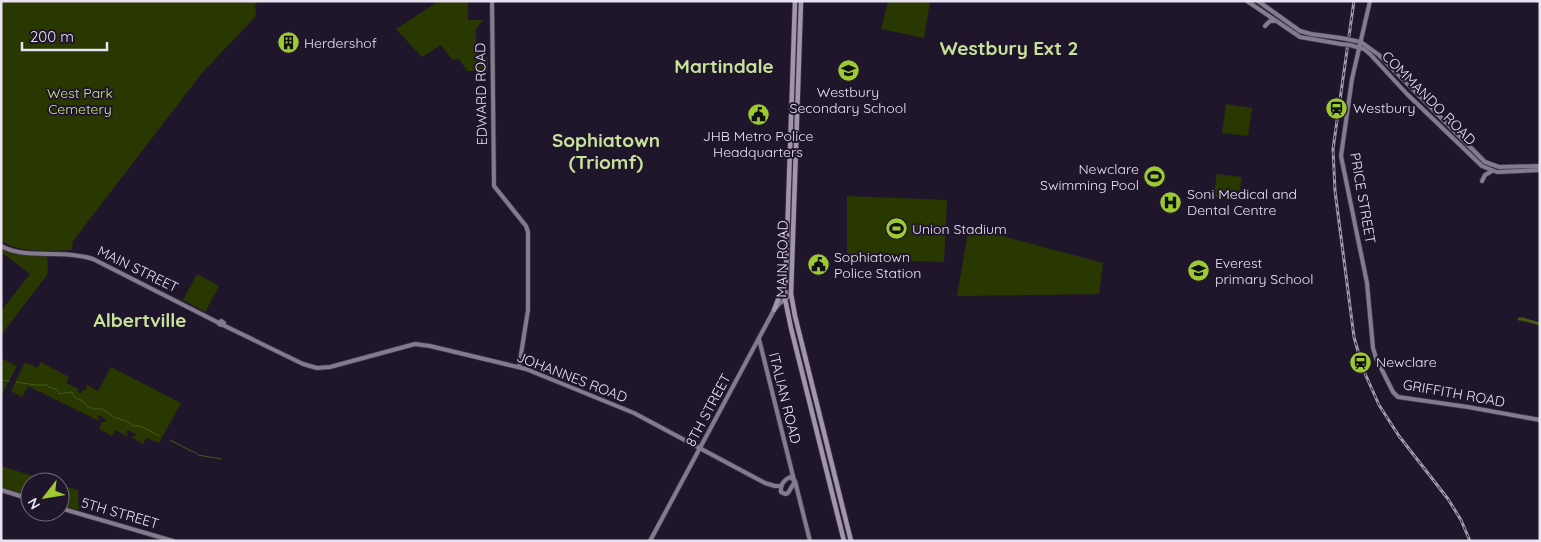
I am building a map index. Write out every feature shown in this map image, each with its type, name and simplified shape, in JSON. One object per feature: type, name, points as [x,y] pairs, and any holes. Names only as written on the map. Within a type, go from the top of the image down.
[{"type":"main road","name":"MAIN ROAD","points":[[795,1],[785,298],[844,541]]},
{"type":"main road","name":"MAIN ROAD","points":[[801,1],[792,294],[795,316],[851,541]]},
{"type":"main road","points":[[776,308],[786,278]]},
{"type":"main road","points":[[776,308],[782,306],[787,309]]},
{"type":"street","name":"EDWARD ROAD","points":[[492,1],[494,186],[528,230],[528,310],[519,367]]},
{"type":"street","name":"COMMANDO ROAD","points":[[1247,1],[1276,22],[1300,36],[1350,45],[1370,54],[1391,78],[1478,162],[1492,171]]},
{"type":"street","points":[[1258,1],[1300,31],[1361,42]]},
{"type":"street","name":"PRICE STREET","points":[[1370,1],[1358,60],[1352,79],[1341,156],[1367,283],[1373,348],[1381,368]]},
{"type":"street","points":[[1265,26],[1272,21],[1276,22]]},
{"type":"street","name":"COMMANDO ROAD","points":[[1361,42],[1395,70],[1485,162],[1499,167],[1540,166]]},
{"type":"street","points":[[1358,60],[1364,53],[1370,54]]},
{"type":"street","points":[[1482,181],[1485,175],[1492,171],[1540,170]]},
{"type":"street","name":"MAIN STREET","points":[[1,246],[19,252],[78,255],[93,259],[302,364],[317,368],[330,367],[415,344]]},
{"type":"street","name":"8TH STREET","points":[[650,541],[776,308],[785,298],[792,294]]},
{"type":"street","name":"ITALIAN ROAD","points":[[759,339],[810,541]]},
{"type":"street","name":"JOHANNES ROAD","points":[[415,344],[425,344],[519,367],[634,413],[781,492]]},
{"type":"street","name":"GRIFFITH ROAD","points":[[1381,368],[1393,392],[1398,397],[1540,420]]},
{"type":"street","name":"ITALIAN ROAD","points":[[786,479],[791,472],[790,461]]},
{"type":"street","points":[[788,493],[794,482],[790,477],[781,486],[781,492],[785,494],[794,492],[799,498]]},
{"type":"street","points":[[765,483],[781,486]]},
{"type":"street","points":[[1,490],[20,496]]},
{"type":"street","name":"5TH STREET","points":[[70,511],[173,541]]},
{"type":"green space","name":"West Park Cemetery","points":[[1,1],[260,1],[255,5],[256,16],[202,73],[73,241],[72,250],[45,251],[17,248],[1,241]]},
{"type":"green space","points":[[439,1],[468,1],[468,20],[483,20],[476,29],[476,49],[480,55],[488,58],[488,71],[467,71],[459,59],[453,60],[441,45],[422,57],[396,29]]},
{"type":"green space","points":[[888,1],[930,1],[924,38],[881,29]]},
{"type":"green space","points":[[1226,104],[1252,108],[1248,136],[1222,133]]},
{"type":"green space","points":[[1217,174],[1242,177],[1238,201],[1213,197]]},
{"type":"green space","name":"Union Stadium","points":[[847,196],[947,200],[944,262],[847,259]]},
{"type":"green space","points":[[969,227],[1103,263],[1099,294],[957,296]]},
{"type":"green space","points":[[1,247],[47,256],[48,266],[47,275],[1,335],[1,311],[30,274],[1,252]]},
{"type":"green space","points":[[197,274],[219,286],[205,312],[183,300]]},
{"type":"green space","points":[[1,358],[17,366],[1,396]]},
{"type":"green space","points":[[25,362],[37,368],[41,362],[69,377],[66,383],[79,389],[78,392],[81,393],[87,389],[85,384],[98,391],[111,367],[181,403],[159,443],[146,438],[143,444],[131,437],[136,434],[128,430],[126,432],[128,434],[127,437],[116,430],[112,436],[99,429],[102,422],[106,422],[106,420],[99,415],[99,421],[28,386],[22,397],[11,391]]},
{"type":"green space","points":[[1,466],[20,472],[20,493],[1,488]]},
{"type":"green space","points":[[70,488],[78,490],[79,510],[70,508]]},
{"type":"shaded area","name":"Newclare Swimming Pool","points":[[1145,172],[1166,175],[1165,182],[1144,179]]},
{"type":"waterway","points":[[1519,319],[1540,324]]},
{"type":"waterway","points":[[1,380],[9,381]]},
{"type":"waterway","points":[[16,382],[47,385],[58,390],[59,394],[72,392],[75,398],[81,400],[87,406],[94,409],[102,409],[114,417],[134,426],[145,428],[159,436]]},
{"type":"waterway","points":[[170,440],[198,455],[221,459]]},
{"type":"railway","points":[[1354,1],[1333,149],[1335,191],[1354,337],[1363,369],[1379,405],[1399,436],[1448,499],[1461,520],[1470,541]]},
{"type":"place","name":"Herdershof","points":[[288,43]]},
{"type":"place","name":"Westbury Secondary School","points":[[848,70]]},
{"type":"place","name":"Westbury","points":[[1337,108]]},
{"type":"place","name":"JHB Metro Police Headquarters","points":[[758,114]]},
{"type":"place","name":"Newclare Swimming Pool","points":[[1155,177]]},
{"type":"place","name":"Soni Medical and Dental Centre","points":[[1171,202]]},
{"type":"place","name":"Union Stadium","points":[[896,229]]},
{"type":"place","name":"Sophiatown Police Station","points":[[818,265]]},
{"type":"place","name":"Everest primary School","points":[[1199,271]]},
{"type":"place","name":"Newclare","points":[[1360,362]]},
{"type":"district","name":"Westbury Ext 2","points":[[1009,48]]},
{"type":"district","name":"Martindale","points":[[724,66]]},
{"type":"district","name":"Sophiatown (Triomf)","points":[[606,151]]},
{"type":"district","name":"Albertville","points":[[140,320]]}]
